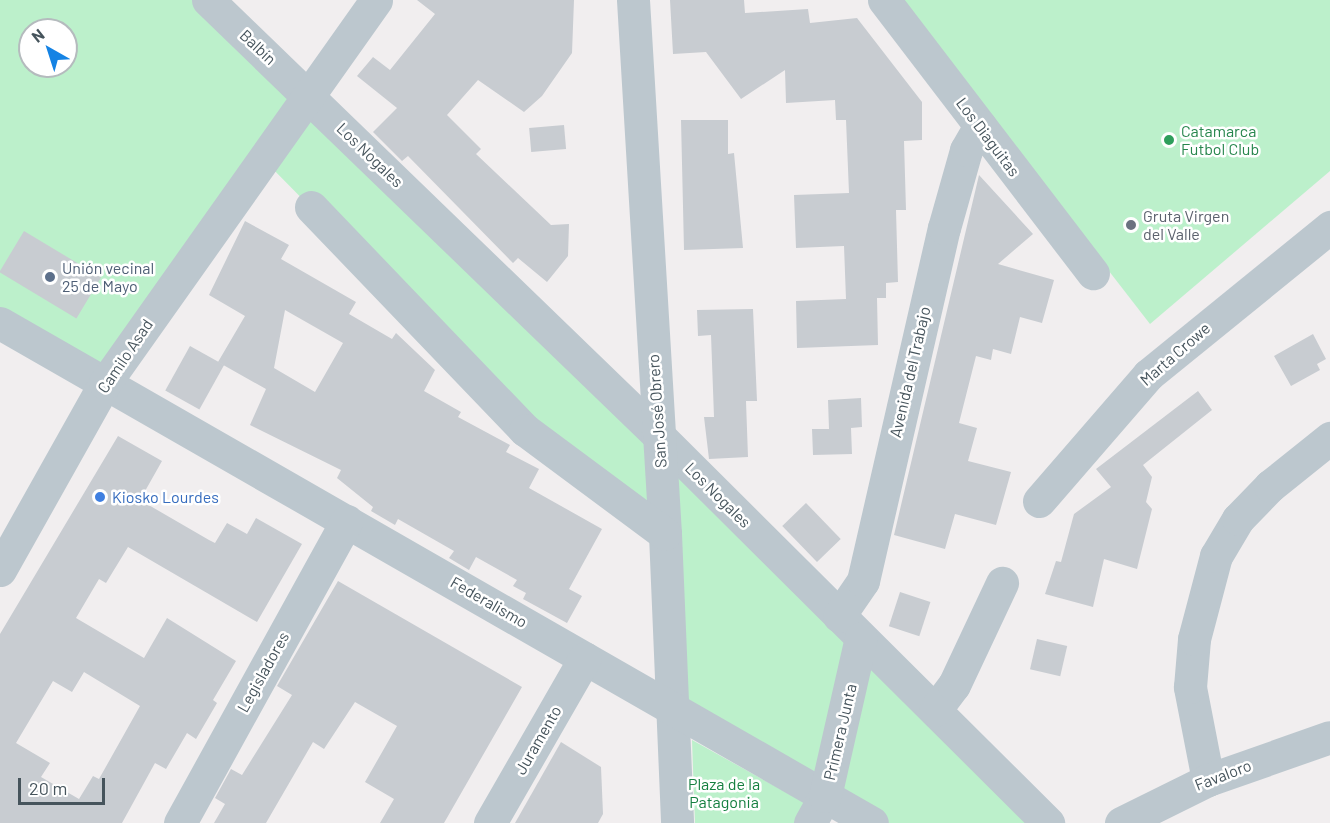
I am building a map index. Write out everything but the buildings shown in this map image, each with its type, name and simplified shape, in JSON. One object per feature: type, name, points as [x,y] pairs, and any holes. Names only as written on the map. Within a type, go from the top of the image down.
[{"type":"street","name":"Balbín","points":[[208,0],[307,94]]},
{"type":"street","name":"Camilo Asad","points":[[0,570],[105,383],[307,94],[376,0]]},
{"type":"street","name":"San José Obrero","points":[[633,0],[657,434],[665,534],[677,823]]},
{"type":"street","name":"Los Diaguitas","points":[[884,0],[1093,273]]},
{"type":"street","name":"Los Nogales","points":[[307,94],[657,434],[1048,823]]},
{"type":"street","name":"Avenida del Trabajo","points":[[850,627],[863,581],[959,169],[980,126]]},
{"type":"street","points":[[311,207],[525,430],[665,534]]},
{"type":"street","name":"Marta Crowe","points":[[1039,501],[1148,375],[1330,227]]},
{"type":"street","name":"Federalismo","points":[[0,323],[585,658],[673,706],[818,809],[872,823]]},
{"type":"street","points":[[1208,780],[1190,687],[1194,639],[1216,556],[1238,519],[1304,455],[1330,438]]},
{"type":"street","name":"Legisladores","points":[[180,823],[347,521]]},
{"type":"street","points":[[935,710],[954,685],[1002,583]]},
{"type":"street","name":"Primera Junta","points":[[818,809],[850,627]]},
{"type":"street","name":"Juramento","points":[[490,823],[585,658]]},
{"type":"street","name":"Favaloro","points":[[1121,823],[1208,780],[1330,737]]},
{"type":"green space","points":[[0,0],[208,0],[1048,823],[872,823],[673,706],[665,534],[561,461],[263,159],[105,383],[0,323]]},
{"type":"green space","name":"Catamarca Futbol Club","points":[[899,0],[1330,0],[1330,171],[1150,324]]},
{"type":"green space","name":"Plaza de la Patagonia","points":[[692,740],[809,805],[799,823],[695,823]]},
{"type":"place","name":"Catamarca Futbol Club","points":[[1169,140]]},
{"type":"place","name":"Gruta Virgen del Valle","points":[[1131,225]]},
{"type":"place","name":"Unión vecinal 25 de Mayo","points":[[50,277]]},
{"type":"place","name":"Kiosko Lourdes","points":[[100,497]]}]
